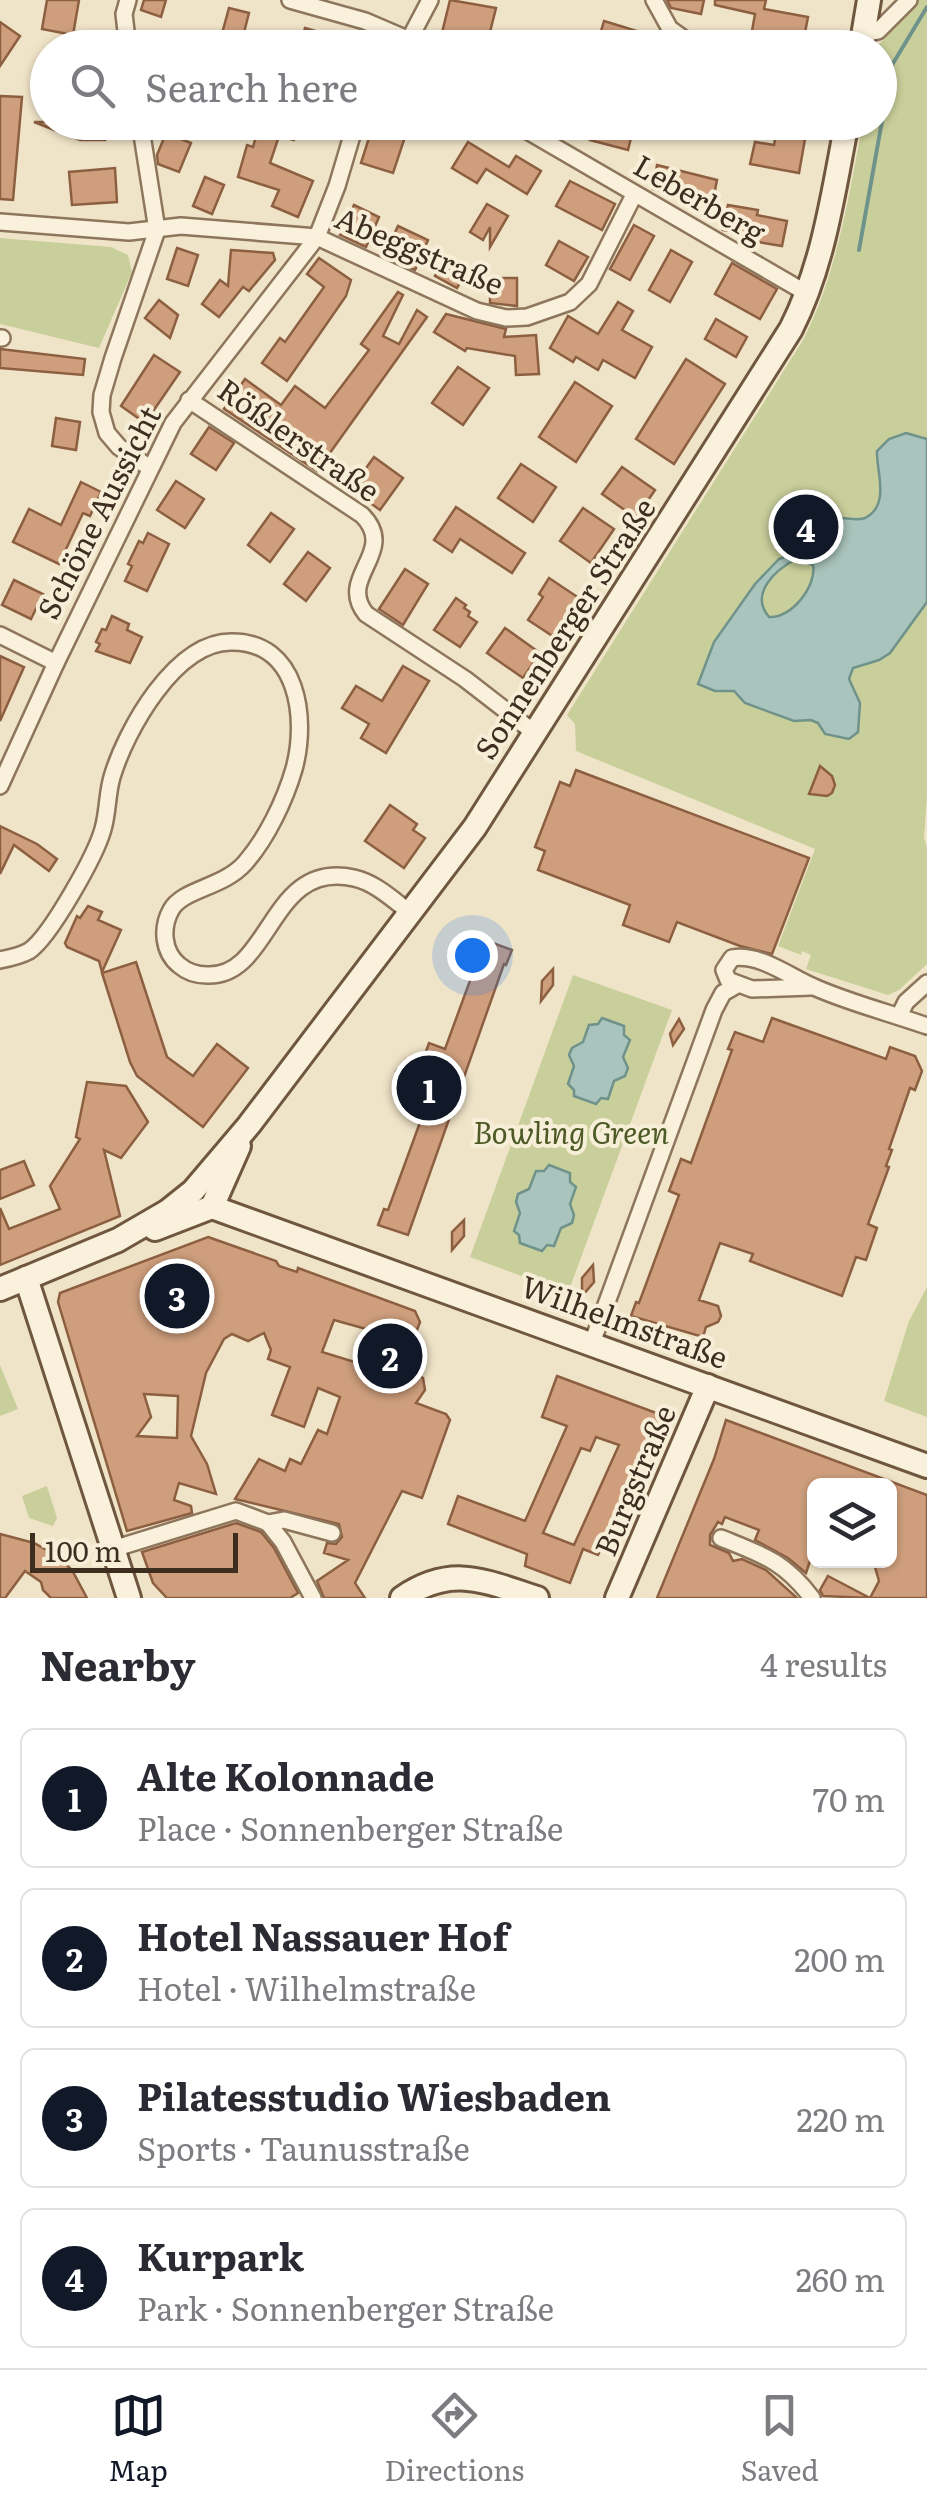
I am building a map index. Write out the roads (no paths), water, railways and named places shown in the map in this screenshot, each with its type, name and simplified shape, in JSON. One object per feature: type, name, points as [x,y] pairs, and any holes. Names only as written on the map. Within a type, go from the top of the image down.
[{"type":"main road","points":[[864,30],[869,0]]},
{"type":"main road","name":"Sonnenberger Straße","points":[[168,1211],[189,1194],[250,1125],[462,845],[536,734],[791,328],[821,254],[843,140]]},
{"type":"main road","name":"Sonnenberger Straße","points":[[212,1200],[250,1125]]},
{"type":"main road","points":[[209,1171],[212,1200]]},
{"type":"main road","points":[[118,1240],[168,1211],[212,1200]]},
{"type":"main road","points":[[0,1289],[118,1240],[172,1224],[212,1200]]},
{"type":"main road","name":"Wilhelmstraße","points":[[212,1200],[300,1237],[927,1466]]},
{"type":"main road","points":[[26,1278],[129,1598]]},
{"type":"main road","name":"Burgstraße","points":[[617,1598],[708,1386]]},
{"type":"main road","points":[[402,1598],[445,1577],[465,1577],[537,1598]]},
{"type":"street","points":[[290,0],[385,29]]},
{"type":"street","points":[[414,30],[430,0]]},
{"type":"street","points":[[654,0],[671,30]]},
{"type":"street","points":[[879,30],[908,0]]},
{"type":"street","points":[[125,1],[126,30]]},
{"type":"street","points":[[143,140],[157,230],[112,358],[101,412],[107,433],[119,447],[150,468]]},
{"type":"street","name":"Schöne Aussicht","points":[[0,786],[150,468],[189,400],[317,237],[350,140]]},
{"type":"street","name":"Leberberg","points":[[542,140],[808,294]]},
{"type":"street","name":"Abeggstraße","points":[[0,222],[128,232],[181,226],[317,237],[477,311],[527,318],[570,302],[590,284],[634,196]]},
{"type":"street","name":"Rößlerstraße","points":[[189,400],[362,515],[375,533],[376,544],[358,586],[358,605],[536,734]]},
{"type":"street","points":[[0,635],[56,663]]},
{"type":"street","points":[[0,960],[30,951],[56,919],[103,831],[112,778],[146,707],[187,658],[204,647],[224,642],[256,646],[284,666],[296,692],[297,755],[276,810],[245,863],[224,881],[180,898],[170,910],[164,936],[172,958],[195,974],[228,972],[242,962],[292,894],[310,882],[330,877],[365,882],[411,914]]},
{"type":"street","points":[[811,986],[756,990],[728,980],[724,970],[730,960],[740,956],[788,973],[811,986],[927,1026]]},
{"type":"street","points":[[899,1016],[906,1002],[927,983]]},
{"type":"street","points":[[592,1343],[717,1003],[726,990],[737,985]]},
{"type":"street","points":[[113,1549],[228,1512],[246,1512],[268,1523],[283,1542],[313,1598]]},
{"type":"street","points":[[268,1523],[284,1520],[332,1533]]},
{"type":"street","points":[[721,1538],[773,1558],[793,1573],[812,1598]]},
{"type":"water","points":[[906,433],[927,439],[927,602],[890,653],[853,668],[849,679],[860,703],[858,732],[849,739],[825,734],[811,720],[794,721],[745,703],[734,691],[715,691],[698,684],[714,642],[755,584],[779,559],[805,549],[833,518],[861,519],[873,512],[880,496],[877,451],[889,439]],"holes":[[[796,559],[813,565],[811,582],[801,600],[786,613],[769,617],[762,600],[773,576]]]},
{"type":"water","points":[[602,1018],[624,1026],[624,1035],[630,1040],[623,1057],[628,1068],[625,1076],[614,1081],[608,1099],[601,1098],[596,1104],[574,1096],[568,1084],[574,1066],[569,1055],[572,1048],[583,1042],[589,1025],[598,1024]]},
{"type":"water","points":[[549,1165],[570,1173],[570,1182],[576,1187],[570,1204],[574,1215],[572,1223],[561,1228],[554,1246],[547,1245],[542,1251],[520,1243],[514,1231],[520,1213],[516,1202],[518,1194],[529,1189],[536,1171],[544,1171]]},
{"type":"waterway","points":[[897,57],[927,7]]},
{"type":"waterway","points":[[859,250],[879,140]]},
{"type":"place","name":"Kurpark","points":[[806,527]]},
{"type":"place","name":"Alte Kolonnade","points":[[429,1088]]},
{"type":"place","name":"Pilatesstudio Wiesbaden","points":[[177,1296]]},
{"type":"place","name":"Hotel Nassauer Hof","points":[[390,1356]]},
{"type":"park label","name":"Bowling Green","points":[[571,1134]]}]
